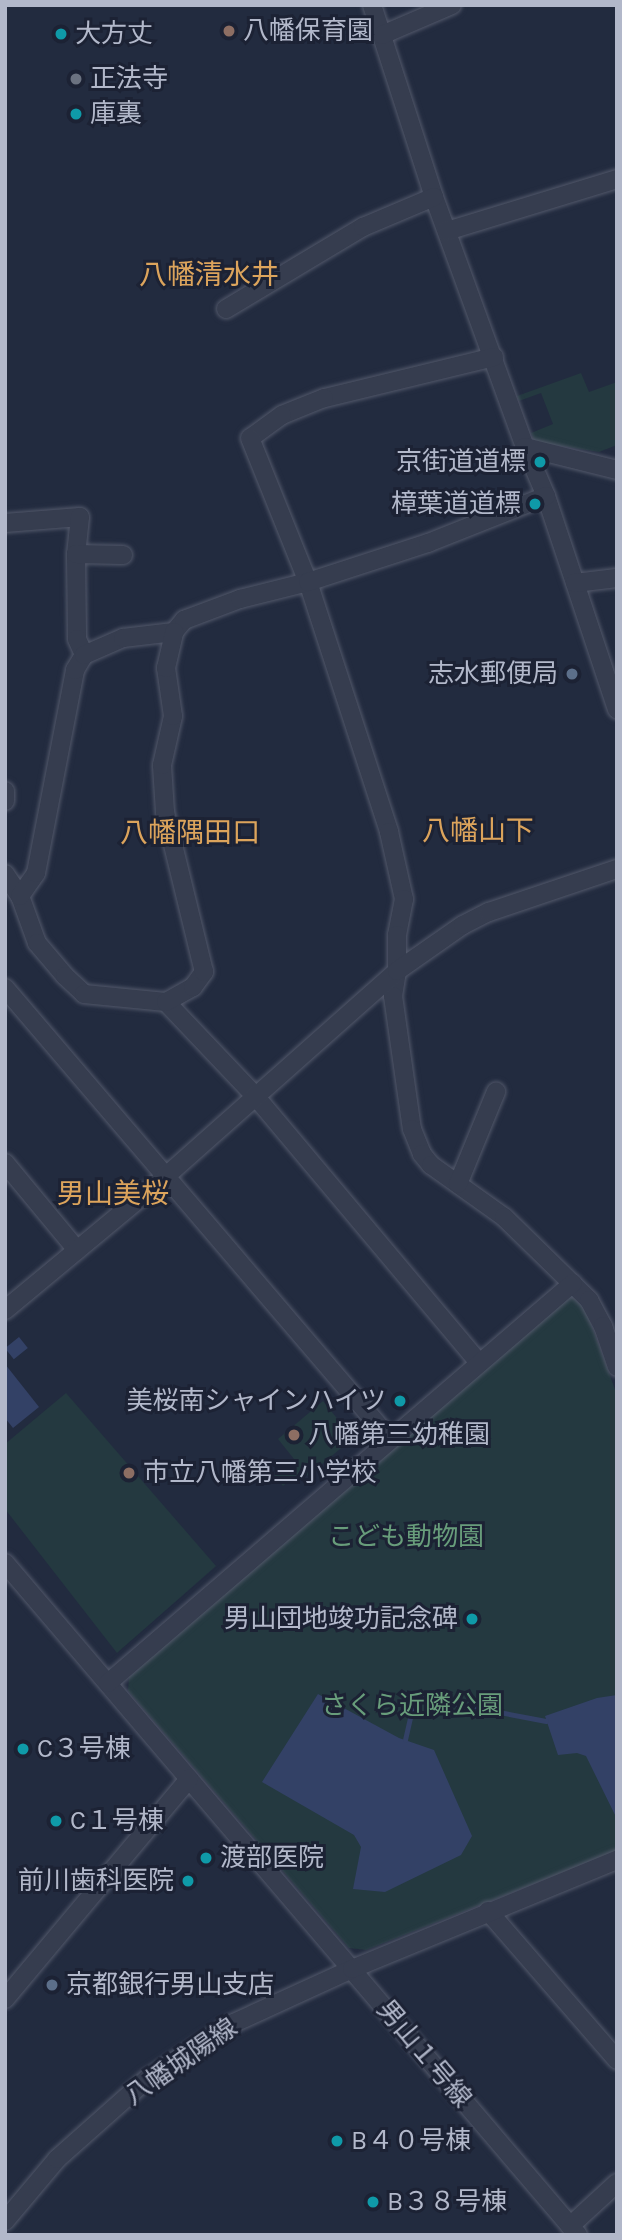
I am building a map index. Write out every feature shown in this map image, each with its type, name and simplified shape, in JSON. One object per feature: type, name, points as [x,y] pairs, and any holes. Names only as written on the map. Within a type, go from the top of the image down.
[{"type":"street","points":[[372,5],[434,198],[525,447],[546,496],[617,710]]},
{"type":"street","points":[[382,35],[452,5]]},
{"type":"street","points":[[447,230],[617,179]]},
{"type":"street","points":[[226,309],[363,227],[434,198]]},
{"type":"street","points":[[494,357],[324,398],[282,415],[250,438],[308,582],[392,846],[404,899],[397,935],[397,971],[393,996],[412,1129],[422,1154],[430,1165],[504,1217],[589,1300],[603,1326],[617,1367]]},
{"type":"street","points":[[525,447],[612,465]]},
{"type":"street","points":[[5,874],[20,896],[37,943],[84,994],[166,1002],[193,987],[204,972],[165,812],[162,765],[173,716],[166,668],[174,632],[184,620],[240,599],[308,582],[428,543],[546,496]]},
{"type":"street","points":[[5,523],[80,517],[76,554],[77,639],[84,655]]},
{"type":"street","points":[[76,554],[123,555]]},
{"type":"street","points":[[575,583],[617,578]]},
{"type":"street","points":[[20,896],[36,873],[75,670],[84,655],[123,638],[174,632]]},
{"type":"street","points":[[5,791],[5,801]]},
{"type":"street","points":[[5,1310],[165,1177],[397,971],[463,925],[489,912],[617,869]]},
{"type":"street","points":[[7,995],[390,1440]]},
{"type":"street","points":[[166,1002],[256,1097],[479,1363]]},
{"type":"street","points":[[457,1184],[496,1092]]},
{"type":"street","points":[[5,1163],[77,1250]]},
{"type":"street","points":[[108,1683],[573,1283]]},
{"type":"street","name":"男山１号線","points":[[5,1563],[574,2230]]},
{"type":"street","points":[[5,1999],[189,1779]]},
{"type":"street","name":"八幡城陽線","points":[[5,2221],[57,2159],[147,2078],[234,2023],[488,1911],[617,1860]]},
{"type":"street","points":[[488,1911],[617,2060]]},
{"type":"street","points":[[574,2230],[617,2183]]},
{"type":"green space","points":[[581,373],[589,392],[617,382],[617,445],[599,452],[535,442],[531,433],[553,424],[541,393],[519,401],[517,396]]},
{"type":"green space","name":"さくら近隣公園","points":[[567,1296],[582,1299],[617,1395],[617,1851],[366,1950],[349,1948],[128,1691],[129,1677]]},
{"type":"green space","points":[[66,1393],[216,1566],[117,1653],[5,1509],[5,1444]]},
{"type":"green space","points":[[323,1401],[353,1438],[308,1476],[303,1470],[283,1486],[274,1476],[294,1459],[278,1439]]},
{"type":"water","points":[[19,1337],[28,1348],[14,1359],[5,1348]]},
{"type":"water","points":[[5,1364],[39,1407],[13,1428],[5,1418]]},
{"type":"water","points":[[318,1694],[399,1738],[434,1750],[472,1836],[461,1855],[385,1892],[353,1889],[361,1847],[354,1835],[262,1782]]},
{"type":"water","points":[[617,1695],[617,1819],[586,1756],[577,1753],[558,1755],[545,1716],[597,1698]]},
{"type":"waterway","points":[[405,1740],[415,1696],[546,1721]]},
{"type":"place","name":"八幡保育園","points":[[229,31]]},
{"type":"place","name":"大方丈","points":[[61,34]]},
{"type":"place","name":"正法寺","points":[[76,79]]},
{"type":"place","name":"庫裏","points":[[76,114]]},
{"type":"place","name":"京街道道標","points":[[540,462]]},
{"type":"place","name":"樟葉道道標","points":[[535,504]]},
{"type":"place","name":"志水郵便局","points":[[572,674]]},
{"type":"place","name":"美桜南シャインハイツ","points":[[400,1401]]},
{"type":"place","name":"八幡第三幼稚園","points":[[294,1435]]},
{"type":"place","name":"市立八幡第三小学校","points":[[129,1473]]},
{"type":"place","name":"男山団地竣功記念碑","points":[[472,1619]]},
{"type":"place","name":"C３号棟","points":[[23,1749]]},
{"type":"place","name":"C１号棟","points":[[56,1821]]},
{"type":"place","name":"渡部医院","points":[[206,1858]]},
{"type":"place","name":"前川歯科医院","points":[[188,1881]]},
{"type":"place","name":"京都銀行男山支店","points":[[52,1985]]},
{"type":"place","name":"B４０号棟","points":[[337,2141]]},
{"type":"place","name":"B３８号棟","points":[[373,2202]]},
{"type":"district","name":"八幡清水井","points":[[209,275]]},
{"type":"district","name":"八幡山下","points":[[478,831]]},
{"type":"district","name":"八幡隅田口","points":[[190,833]]},
{"type":"district","name":"男山美桜","points":[[113,1194]]},
{"type":"park label","name":"こども動物園","points":[[406,1537]]}]
